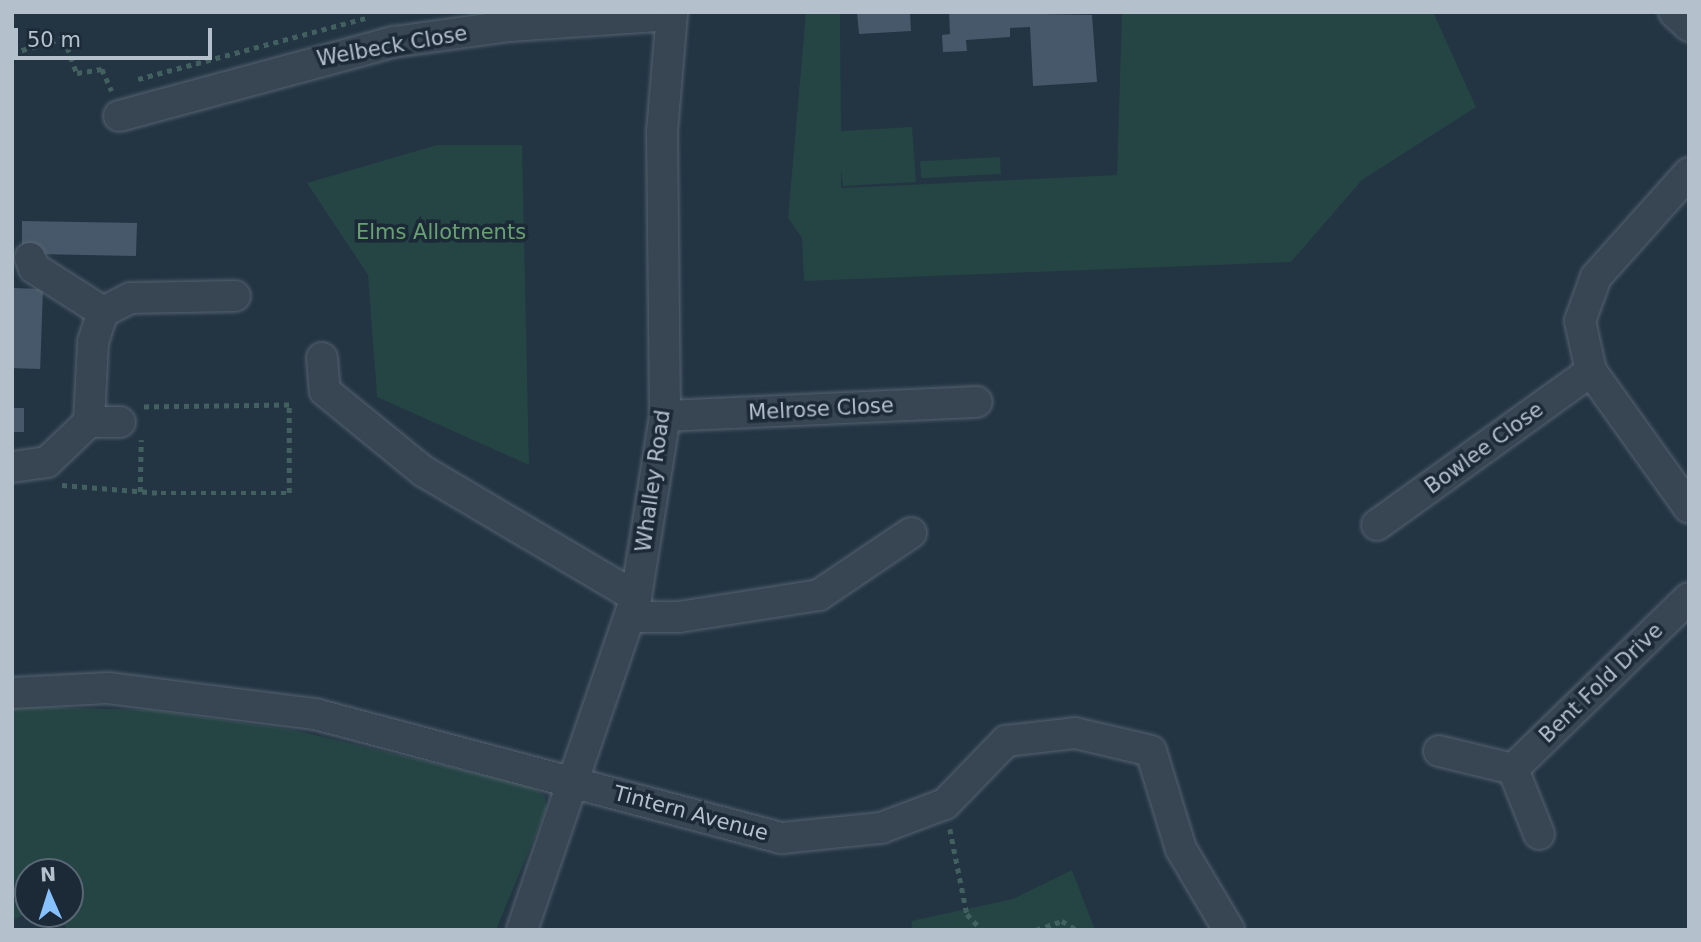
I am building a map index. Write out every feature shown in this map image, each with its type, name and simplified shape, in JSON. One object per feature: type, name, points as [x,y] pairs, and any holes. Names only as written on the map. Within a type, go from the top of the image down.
[{"type":"street","points":[[1674,12],[1689,26]]},
{"type":"street","name":"Welbeck Close","points":[[119,116],[394,42],[510,26],[672,14]]},
{"type":"street","name":"Whalley Road","points":[[522,930],[633,607],[665,416],[662,132],[672,14]]},
{"type":"street","points":[[1689,173],[1596,277],[1580,321],[1591,370],[1689,508]]},
{"type":"street","points":[[30,258],[34,268],[103,312]]},
{"type":"street","points":[[12,467],[47,463],[89,422],[93,342],[103,312],[131,298],[235,296]]},
{"type":"street","points":[[322,358],[325,391],[424,471],[633,607],[680,617],[819,595],[911,533]]},
{"type":"street","name":"Bowlee Close","points":[[1377,524],[1591,370]]},
{"type":"street","name":"Melrose Close","points":[[665,416],[977,402]]},
{"type":"street","points":[[89,422],[134,424]]},
{"type":"street","name":"Bent Fold Drive","points":[[1513,769],[1689,597]]},
{"type":"street","name":"Tintern Avenue","points":[[12,693],[108,688],[315,714],[782,838],[881,828],[945,804],[1006,741],[1075,733],[1151,751],[1181,849],[1228,930]]},
{"type":"street","points":[[1438,751],[1513,769],[1539,834]]},
{"type":"path","points":[[110,88],[377,16]]},
{"type":"path","points":[[12,53],[64,38],[77,74],[102,69],[119,116]]},
{"type":"path","points":[[53,484],[140,492],[289,493],[289,405],[141,406],[134,424],[140,492]]},
{"type":"path","points":[[945,804],[967,914],[982,930]]},
{"type":"path","points":[[1036,930],[1062,921],[1077,930]]},
{"type":"green space","points":[[806,12],[840,12],[841,131],[912,127],[916,182],[843,186],[841,169],[841,188],[1117,175],[1122,12],[1433,12],[1476,107],[1362,180],[1291,262],[804,281],[802,238],[788,218]]},
{"type":"green space","name":"Elms Allotments","points":[[437,145],[522,145],[529,465],[377,397],[368,275],[307,183]]},
{"type":"green space","points":[[1000,157],[1001,174],[921,178],[920,161]]},
{"type":"green space","points":[[12,706],[150,710],[294,730],[530,786],[545,796],[546,809],[496,930],[67,930],[66,928],[84,928],[84,858],[14,858],[12,921]]},
{"type":"green space","points":[[1072,870],[1095,930],[912,930],[911,921],[1013,899]]},
{"type":"building","points":[[857,12],[910,12],[911,31],[859,34]]},
{"type":"building","points":[[949,12],[1092,15],[1097,82],[1033,86],[1030,27],[1010,28],[1010,37],[966,40],[967,51],[943,52],[942,35],[950,34]]},
{"type":"building","points":[[22,221],[137,223],[136,256],[34,254],[22,249]]},
{"type":"building","points":[[12,288],[43,289],[40,369],[12,368]]},
{"type":"building","points":[[12,408],[24,408],[24,432],[12,432]]}]
